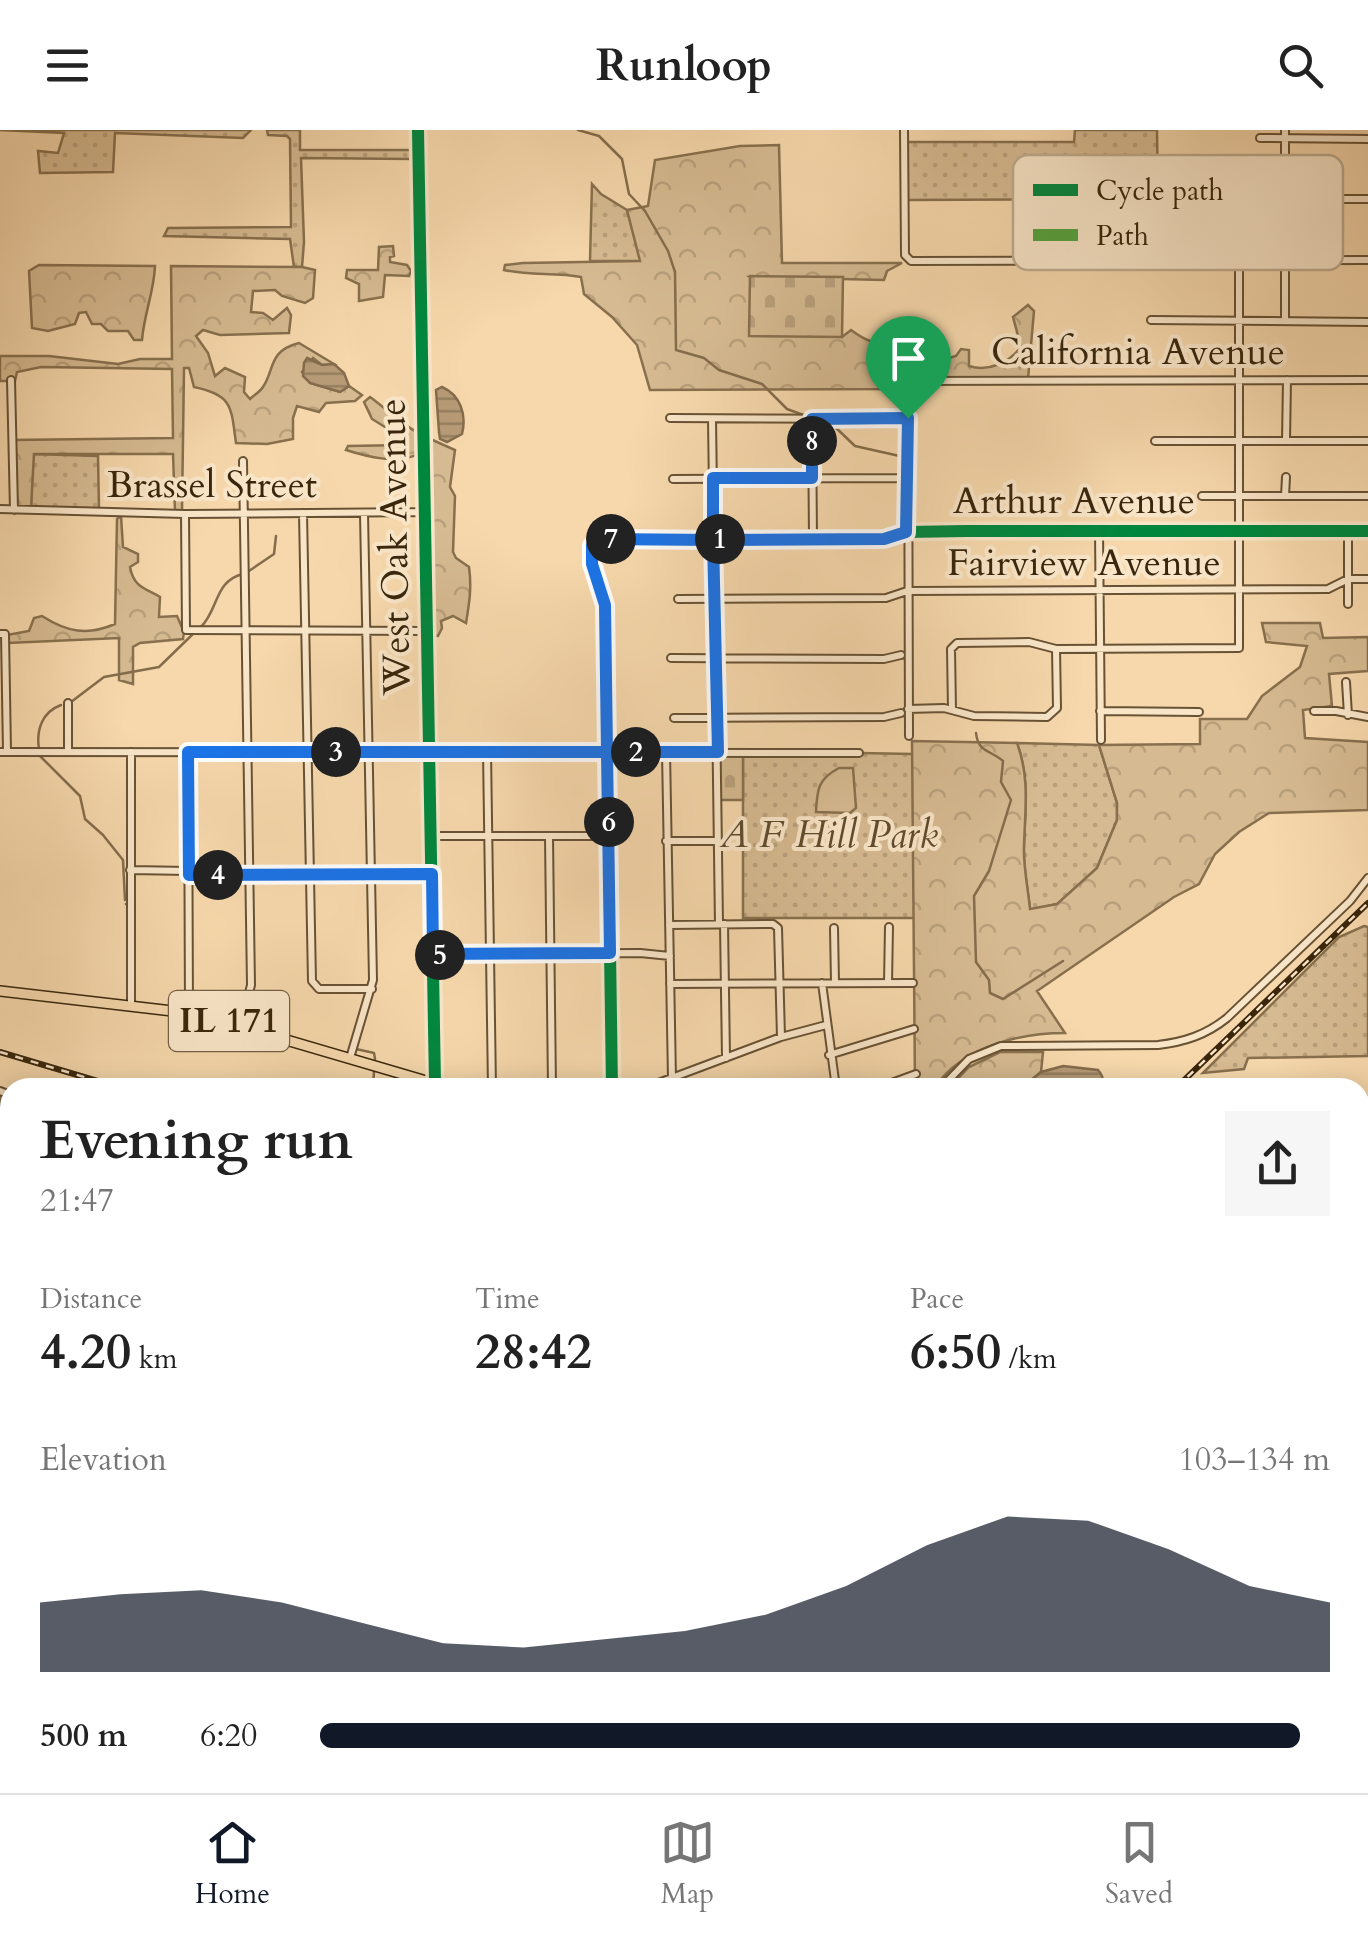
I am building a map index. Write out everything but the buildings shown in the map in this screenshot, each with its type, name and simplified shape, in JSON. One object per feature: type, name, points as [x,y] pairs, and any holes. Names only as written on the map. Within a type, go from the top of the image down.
[{"type":"main road","name":"IL 171","points":[[0,991],[189,1012],[417,1078]]},
{"type":"street","name":"West Oak Avenue","points":[[418,130],[434,1078]]},
{"type":"street","points":[[904,130],[907,259],[1013,259]]},
{"type":"street","points":[[1260,138],[1285,134],[1368,140]]},
{"type":"street","points":[[1343,198],[1368,198]]},
{"type":"street","points":[[952,710],[952,646],[1029,642],[1056,649],[1239,648],[1239,270]]},
{"type":"street","points":[[1285,320],[1286,270]]},
{"type":"street","points":[[1151,320],[1368,322]]},
{"type":"street","points":[[11,380],[14,510]]},
{"type":"street","points":[[1286,440],[1287,380]]},
{"type":"street","name":"California Avenue","points":[[908,418],[908,382],[1368,380]]},
{"type":"street","points":[[670,418],[908,418],[908,736]]},
{"type":"street","points":[[712,419],[718,841],[726,1058]]},
{"type":"street","points":[[812,419],[813,539]]},
{"type":"street","points":[[0,435],[11,435]]},
{"type":"street","points":[[1154,441],[1368,440]]},
{"type":"street","points":[[241,1025],[251,985],[243,461]]},
{"type":"street","points":[[1285,496],[1286,477]]},
{"type":"street","points":[[672,479],[908,478]]},
{"type":"street","points":[[1202,496],[1368,496]]},
{"type":"street","name":"Brassel Street","points":[[0,510],[184,514],[424,512]]},
{"type":"street","points":[[304,512],[314,987],[372,989]]},
{"type":"street","points":[[350,1058],[372,989],[364,513]]},
{"type":"street","points":[[184,514],[186,630],[427,631]]},
{"type":"street","points":[[1348,530],[1348,604]]},
{"type":"street","name":"Arthur Avenue","points":[[607,752],[605,605],[591,556],[592,546],[600,539],[884,539],[906,532],[1368,530]]},
{"type":"street","points":[[1099,531],[1101,740]]},
{"type":"street","name":"Fairview Avenue","points":[[678,599],[886,598],[907,591],[1328,589],[1348,579],[1368,579]]},
{"type":"street","points":[[2,634],[4,752],[859,754]]},
{"type":"street","points":[[674,718],[884,717],[905,711],[952,710],[974,716],[1048,716],[1057,708],[1056,649]]},
{"type":"street","points":[[671,658],[901,656]]},
{"type":"street","points":[[1346,682],[1348,716]]},
{"type":"street","points":[[68,703],[68,752]]},
{"type":"street","points":[[1100,711],[1198,712]]},
{"type":"street","points":[[1314,711],[1368,718]]},
{"type":"street","points":[[130,752],[130,1004]]},
{"type":"street","points":[[188,752],[189,1012]]},
{"type":"street","points":[[486,752],[494,1078]]},
{"type":"street","points":[[607,752],[612,1078]]},
{"type":"street","points":[[666,752],[672,1078]]},
{"type":"street","points":[[431,836],[609,836]]},
{"type":"street","points":[[549,836],[552,1078]]},
{"type":"street","points":[[666,842],[718,841]]},
{"type":"street","points":[[130,870],[249,875],[432,874]]},
{"type":"street","points":[[951,1078],[969,1060],[1001,1046],[1158,1045],[1206,1033],[1227,1018],[1350,901],[1368,878]]},
{"type":"street","points":[[669,925],[773,924],[778,928],[781,1037]]},
{"type":"street","points":[[888,983],[889,927]]},
{"type":"street","points":[[834,928],[836,984]]},
{"type":"street","points":[[433,954],[670,956]]},
{"type":"street","points":[[670,984],[913,983]]},
{"type":"street","points":[[822,984],[834,1078]]},
{"type":"street","points":[[675,1078],[781,1037],[826,1025]]},
{"type":"street","points":[[830,1055],[914,1029]]},
{"type":"street","points":[[905,1078],[916,1074]]},
{"type":"green space","points":[[0,130],[251,130],[243,138],[115,133],[113,172],[40,173],[38,151],[58,153],[64,133]]},
{"type":"green space","points":[[267,130],[300,130],[300,150],[413,150],[411,159],[301,158],[302,267],[294,267],[290,239],[164,236],[168,228],[291,227],[290,139],[268,135]]},
{"type":"green space","points":[[1075,130],[1157,130],[1157,155],[1013,155],[1013,200],[907,200],[906,142],[1074,142]]},
{"type":"green space","points":[[779,145],[782,263],[902,263],[887,271],[884,280],[750,277],[842,337],[851,330],[872,342],[888,342],[895,341],[900,331],[907,329],[908,347],[949,358],[961,349],[969,350],[969,366],[976,368],[998,365],[1021,347],[1013,317],[1028,305],[1034,311],[1028,379],[910,379],[900,389],[650,390],[637,345],[584,294],[581,277],[504,270],[505,265],[523,263],[640,261],[627,210],[648,206],[655,160],[740,146]]},
{"type":"green space","points":[[592,184],[627,210],[641,261],[590,261]]},
{"type":"green space","points":[[393,246],[390,262],[407,265],[409,276],[385,275],[383,297],[359,301],[359,284],[346,278],[347,270],[378,270],[379,247]]},
{"type":"green space","points":[[39,265],[155,266],[142,340],[134,340],[128,331],[108,331],[101,324],[92,324],[86,312],[79,313],[75,324],[48,331],[32,328],[29,271]]},
{"type":"green space","points":[[171,266],[315,270],[313,298],[305,303],[275,290],[253,291],[251,312],[263,313],[273,320],[287,308],[291,315],[289,333],[220,335],[203,330],[196,336],[208,353],[215,376],[225,368],[245,377],[244,392],[250,399],[263,387],[277,356],[299,343],[334,364],[322,365],[313,358],[302,372],[310,383],[340,392],[349,386],[362,395],[355,401],[326,403],[319,412],[297,406],[293,439],[267,444],[236,443],[228,404],[216,394],[194,387],[189,368],[184,368],[182,511],[175,511],[173,454],[34,454],[31,508],[15,508],[13,440],[173,438],[172,369],[41,367],[17,372],[15,381],[0,381],[0,356],[49,356],[118,364],[172,359]]},
{"type":"green space","points":[[750,276],[843,277],[842,337],[749,336]]},
{"type":"green space","points":[[370,397],[419,433],[420,453],[393,459],[346,450],[348,446],[406,445],[406,440],[372,419],[364,402]]},
{"type":"green space","points":[[426,437],[455,450],[450,487],[455,496],[453,552],[469,567],[470,575],[466,623],[453,616],[441,621],[438,636],[431,635]]},
{"type":"green space","points":[[33,454],[98,456],[99,510],[31,508]]},
{"type":"green space","points":[[121,516],[123,547],[138,554],[138,562],[130,567],[134,579],[160,597],[159,617],[177,616],[183,639],[133,647],[133,684],[119,680],[119,638],[8,643],[7,635],[29,631],[34,618],[42,616],[77,630],[115,624],[117,519]]},
{"type":"green space","points":[[1262,623],[1320,623],[1323,638],[1368,637],[1368,671],[1329,674],[1332,706],[1303,710],[1305,738],[1368,742],[1368,810],[1269,813],[1239,832],[1215,854],[1199,884],[1037,991],[1065,1033],[993,1045],[976,1052],[943,1078],[915,1078],[912,741],[1017,743],[1025,781],[1024,854],[1030,909],[1057,904],[1097,868],[1117,820],[1117,803],[1099,745],[1200,744],[1200,719],[1247,719],[1262,696],[1300,667],[1307,646],[1266,642]]},
{"type":"green space","points":[[1017,743],[1099,745],[1117,803],[1117,820],[1097,868],[1058,904],[1030,910],[1024,854],[1025,782]]},
{"type":"green space","name":"A F Hill Park","points":[[743,751],[913,754],[915,918],[743,918]]},
{"type":"green space","points":[[718,752],[743,752],[743,800],[718,800]]},
{"type":"green space","points":[[839,768],[853,768],[856,808],[850,813],[816,812],[820,786]]},
{"type":"green space","points":[[1368,927],[1368,1056],[1248,1058],[1244,1069],[1203,1073],[1339,937]]},
{"type":"green space","points":[[1000,1052],[1043,1052],[1041,1072],[1034,1078],[959,1078],[969,1067]]},
{"type":"shaded area","points":[[307,358],[322,365],[334,364],[344,373],[349,386],[340,392],[310,383],[303,376]]},
{"type":"shaded area","points":[[442,387],[458,400],[464,419],[462,434],[447,442],[440,439],[439,432],[436,390]]},
{"type":"shaded area","points":[[1063,1066],[1098,1070],[1102,1078],[1034,1078]]},
{"type":"waterway","points":[[578,130],[599,136],[622,159],[629,194],[645,211],[668,251],[675,272],[676,350],[762,384],[787,409],[806,416]]},
{"type":"waterway","points":[[822,422],[833,425],[855,446],[904,457]]},
{"type":"waterway","points":[[249,571],[274,554],[276,536]]},
{"type":"waterway","points":[[201,627],[222,589],[243,574]]},
{"type":"waterway","points":[[71,702],[104,677],[159,667],[194,633]]},
{"type":"waterway","points":[[39,749],[42,722],[61,705]]},
{"type":"waterway","points":[[976,733],[982,748],[1003,761],[1001,782],[1011,800],[989,871],[974,896],[976,962],[989,980],[990,993],[1003,999],[1063,961]]},
{"type":"waterway","points":[[39,755],[80,796],[85,819],[123,860],[125,900]]},
{"type":"waterway","points":[[356,1049],[374,1053],[375,1059]]},
{"type":"waterway","points":[[374,1071],[374,1078]]},
{"type":"railway","points":[[1186,1078],[1368,903]]},
{"type":"railway","points":[[0,1052],[87,1078]]},
{"type":"cycle path","points":[[418,130],[435,1078]]},
{"type":"cycle path","points":[[612,1078],[605,605],[592,564],[592,546],[600,539],[884,539],[906,532],[966,531],[1368,531]]},
{"type":"route","points":[[908,418],[812,419],[812,478],[713,478],[713,540],[600,539],[592,546],[592,564],[605,605],[607,752],[607,754],[609,836],[610,953],[433,954],[432,874],[189,875],[188,752],[607,752],[666,752],[716,752],[718,752],[713,540],[884,539],[906,532],[908,418]]}]
